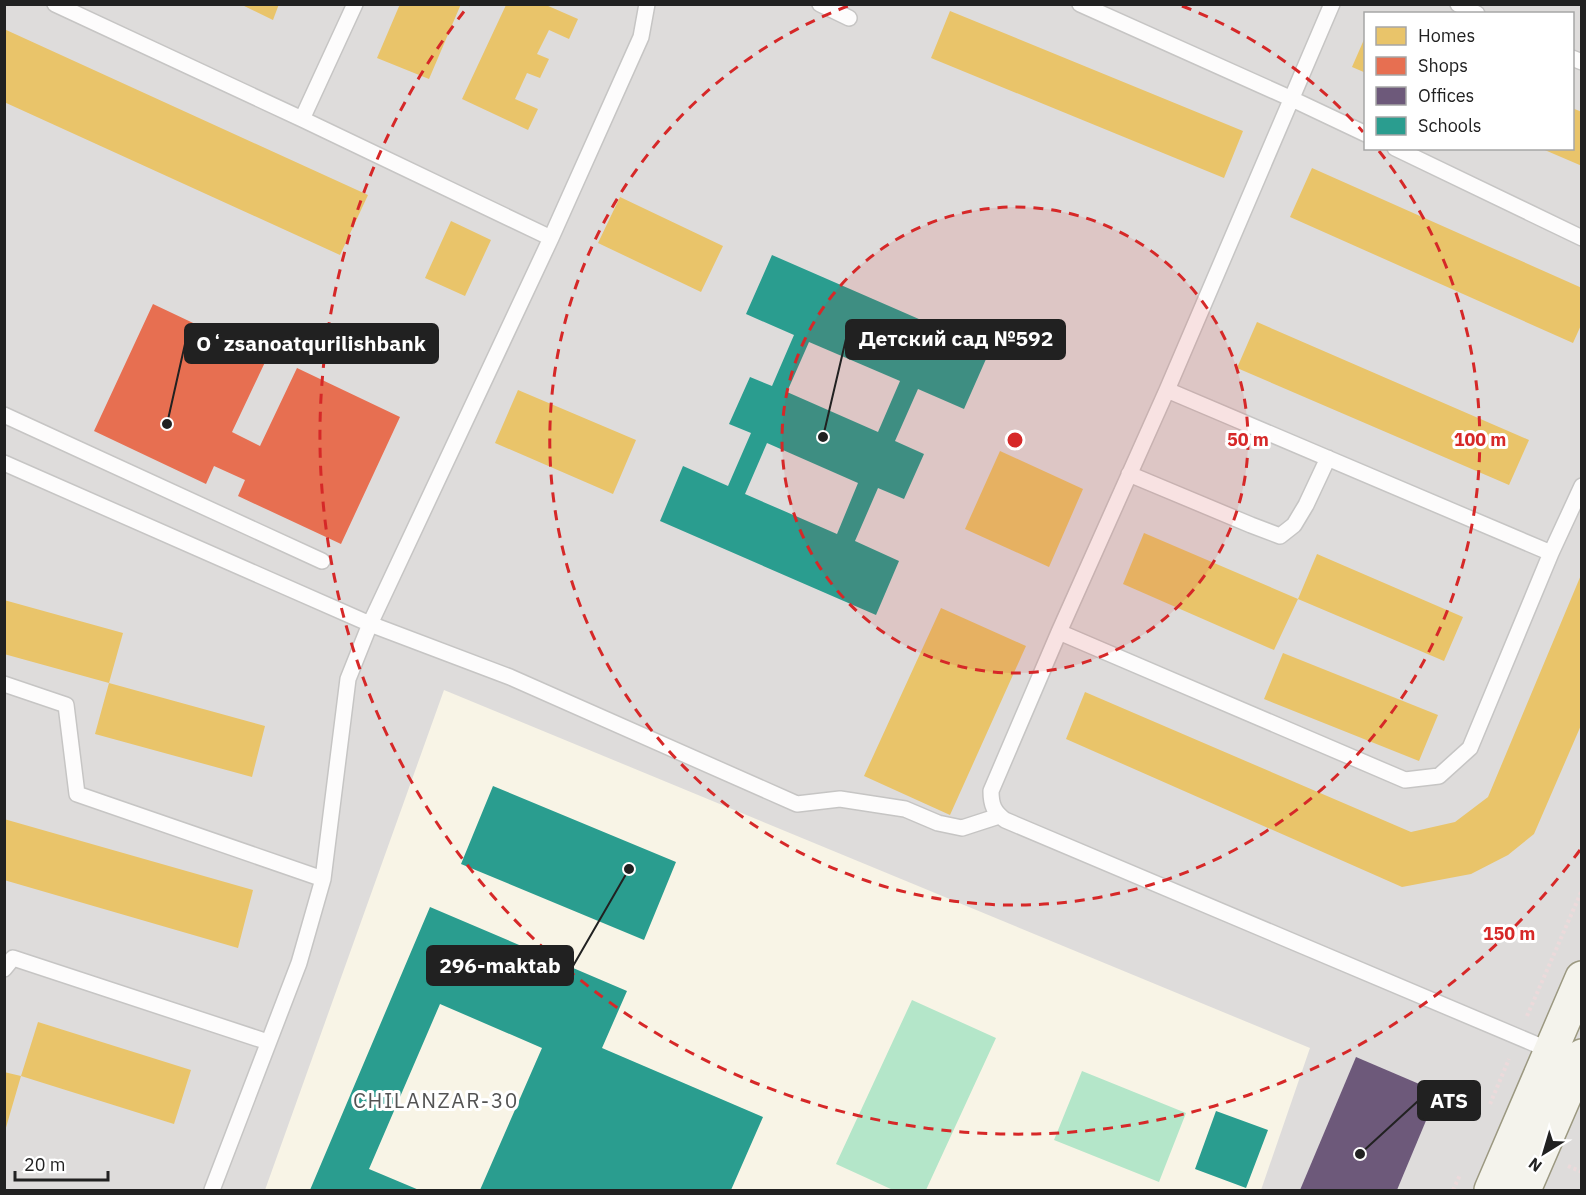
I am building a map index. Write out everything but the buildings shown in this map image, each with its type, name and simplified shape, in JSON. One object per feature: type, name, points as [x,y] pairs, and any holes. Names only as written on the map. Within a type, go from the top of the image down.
[{"type":"street","points":[[1524,1191],[1570,1056],[1581,978]]},
{"type":"street","points":[[1491,1191],[1570,1056]]},
{"type":"lane","points":[[55,4],[551,238]]},
{"type":"lane","points":[[302,119],[355,4]]},
{"type":"lane","points":[[212,1191],[299,963],[324,879],[348,679],[370,624],[551,238],[641,37],[647,4]]},
{"type":"lane","points":[[820,4],[849,18]]},
{"type":"lane","points":[[1080,4],[1364,134]]},
{"type":"lane","points":[[1332,4],[1167,390],[991,791],[993,809],[1005,820],[1570,1056]]},
{"type":"lane","points":[[1458,4],[1473,12]]},
{"type":"lane","points":[[1399,150],[1581,238]]},
{"type":"lane","points":[[1167,390],[1551,553]]},
{"type":"lane","points":[[4,416],[322,561]]},
{"type":"lane","points":[[1129,474],[1280,536],[1294,525],[1328,458]]},
{"type":"lane","points":[[4,463],[370,624],[510,677],[797,804],[840,799],[904,809],[938,823],[962,828],[999,816]]},
{"type":"lane","points":[[1059,632],[1405,780],[1439,776],[1470,748],[1581,486]]},
{"type":"lane","points":[[4,684],[66,705],[77,794],[324,879]]},
{"type":"lane","points":[[4,969],[13,958],[268,1042]]},
{"type":"shaded area","name":"CHILANZAR-30","points":[[5,5],[1581,5],[1581,1190],[5,1190]]},
{"type":"shaded area","points":[[444,690],[1310,1048],[1261,1190],[265,1190]]},
{"type":"green space","points":[[912,1000],[996,1038],[926,1190],[893,1190],[836,1164]]},
{"type":"green space","points":[[1082,1071],[1186,1113],[1159,1182],[1054,1140]]},
{"type":"place","name":"Oʻzsanoatqurilishbank","points":[[167,424]]},
{"type":"place","name":"Детcкий сад №592","points":[[823,437]]},
{"type":"place","name":"296-maktab","points":[[629,869]]},
{"type":"place","name":"ATS","points":[[1360,1154]]},
{"type":"district","name":"CHILANZAR-30","points":[[436,1101]]}]
